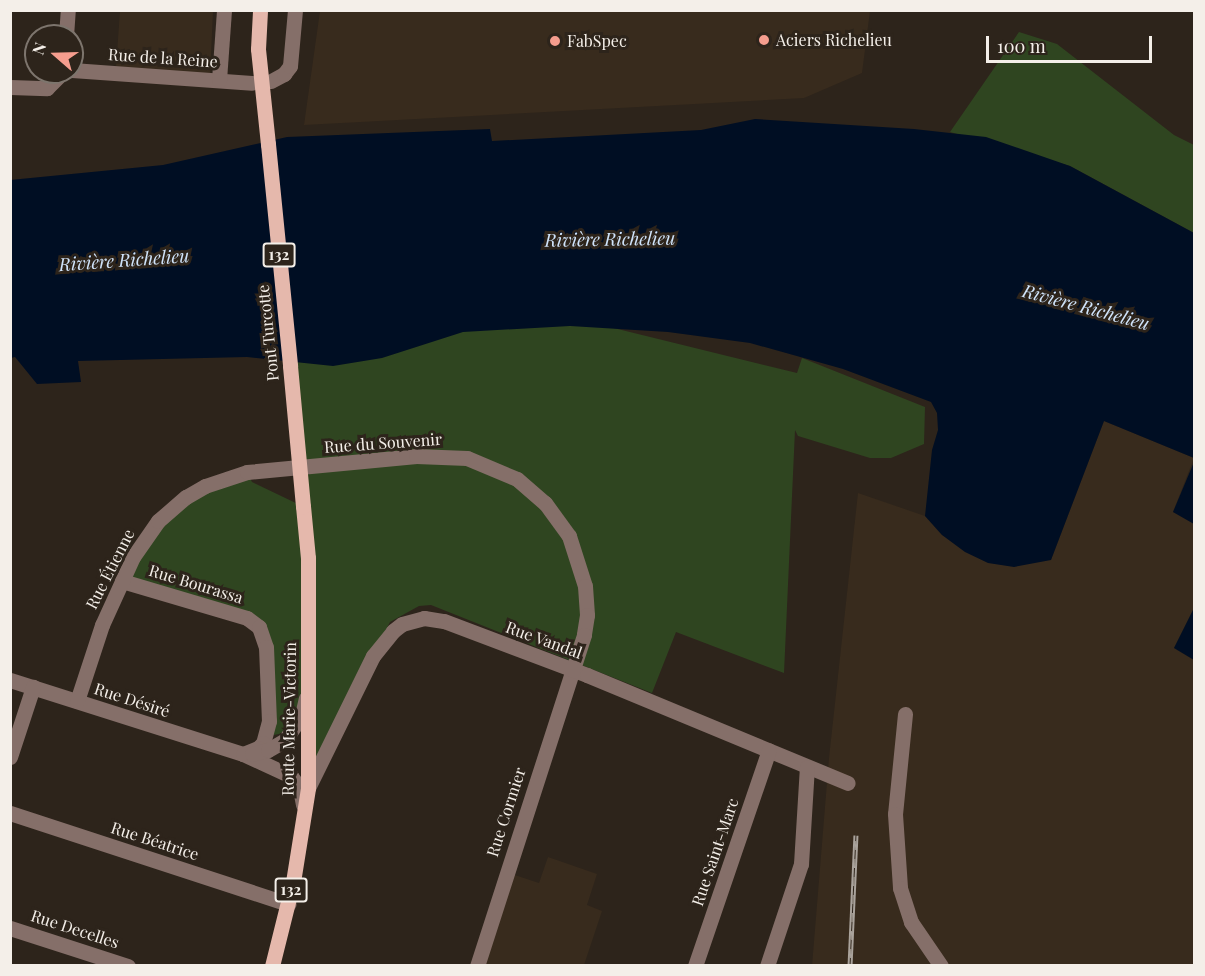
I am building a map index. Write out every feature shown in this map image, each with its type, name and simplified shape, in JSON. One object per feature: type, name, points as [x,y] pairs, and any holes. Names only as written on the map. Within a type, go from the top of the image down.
[{"type":"main road","name":"Pont Turcotte","points":[[258,15],[258,49],[303,506]]},
{"type":"main road","name":"Route Marie-Victorin","points":[[272,965],[288,904],[308,788],[308,558],[303,506]]},
{"type":"street","points":[[219,80],[224,10]]},
{"type":"street","points":[[271,81],[284,75],[290,66],[295,10]]},
{"type":"street","name":"Rue de la Reine","points":[[84,71],[252,83]]},
{"type":"street","points":[[10,87],[47,88],[51,84]]},
{"type":"street","name":"Rue du Souvenir","points":[[247,472],[395,457],[445,456],[474,460],[517,479],[559,519],[579,560],[585,586],[587,615],[584,635],[573,670]]},
{"type":"street","name":"Rue Étienne","points":[[77,700],[102,626],[122,581],[147,534],[171,508],[204,486],[247,472]]},
{"type":"street","name":"Rue Bourassa","points":[[122,581],[247,618],[259,627],[266,647],[269,721],[267,736],[263,742],[258,748],[243,754]]},
{"type":"street","name":"Rue Vandal","points":[[308,788],[315,768],[373,656],[393,631],[402,624],[424,618],[444,621],[573,670],[848,783]]},
{"type":"street","name":"Rue Cormier","points":[[477,966],[573,670]]},
{"type":"street","name":"Rue Désiré","points":[[10,680],[243,754],[291,776],[300,789],[304,814]]},
{"type":"street","points":[[10,757],[33,687]]},
{"type":"street","points":[[243,754],[261,753],[285,740],[302,715],[308,690]]},
{"type":"street","points":[[905,714],[895,814],[900,888],[911,922],[941,966]]},
{"type":"street","name":"Rue Saint-Marc","points":[[694,966],[769,750]]},
{"type":"street","points":[[767,966],[801,864],[807,767]]},
{"type":"street","name":"Rue Béatrice","points":[[10,813],[288,904]]},
{"type":"street","name":"Rue Decelles","points":[[10,927],[128,966]]},
{"type":"shaded area","points":[[320,10],[870,11],[862,73],[804,98],[304,125]]},
{"type":"shaded area","points":[[120,11],[213,11],[210,77],[116,67]]},
{"type":"shaded area","points":[[1104,421],[1194,458],[1173,512],[1194,524],[1194,608],[1174,648],[1194,660],[1194,965],[812,966],[829,758],[858,493],[925,516],[942,535],[1051,560]]},
{"type":"shaded area","points":[[548,857],[597,874],[587,905],[602,911],[584,965],[476,966],[506,872],[539,883]]},
{"type":"green space","points":[[1019,32],[1057,44],[1174,135],[1194,145],[1194,233],[1070,166],[950,132]]},
{"type":"green space","points":[[573,318],[797,373],[802,358],[925,407],[924,444],[891,458],[870,458],[798,436],[795,430],[784,673],[676,632],[652,693],[431,605],[419,606],[390,622],[315,768],[308,694],[290,728],[279,734],[267,736],[259,627],[122,581],[171,508],[247,472],[252,482],[302,506],[295,349]]},
{"type":"water","name":"Rivière Richelieu","points":[[755,119],[914,129],[986,137],[1070,166],[1194,233],[1194,458],[1104,421],[1051,560],[1014,567],[988,563],[965,552],[942,535],[925,516],[932,450],[938,430],[937,413],[931,402],[843,369],[750,343],[668,332],[570,326],[463,332],[382,358],[333,366],[247,357],[78,361],[81,382],[37,384],[15,357],[11,358],[10,180],[163,165],[287,137],[490,129],[492,141],[701,130]]},
{"type":"water","points":[[1194,462],[1194,524],[1173,512]]},
{"type":"water","points":[[1194,608],[1194,660],[1174,648]]},
{"type":"railway","points":[[850,966],[856,835]]},
{"type":"place","name":"Aciers Richelieu","points":[[764,40]]},
{"type":"place","name":"FabSpec","points":[[555,41]]}]
